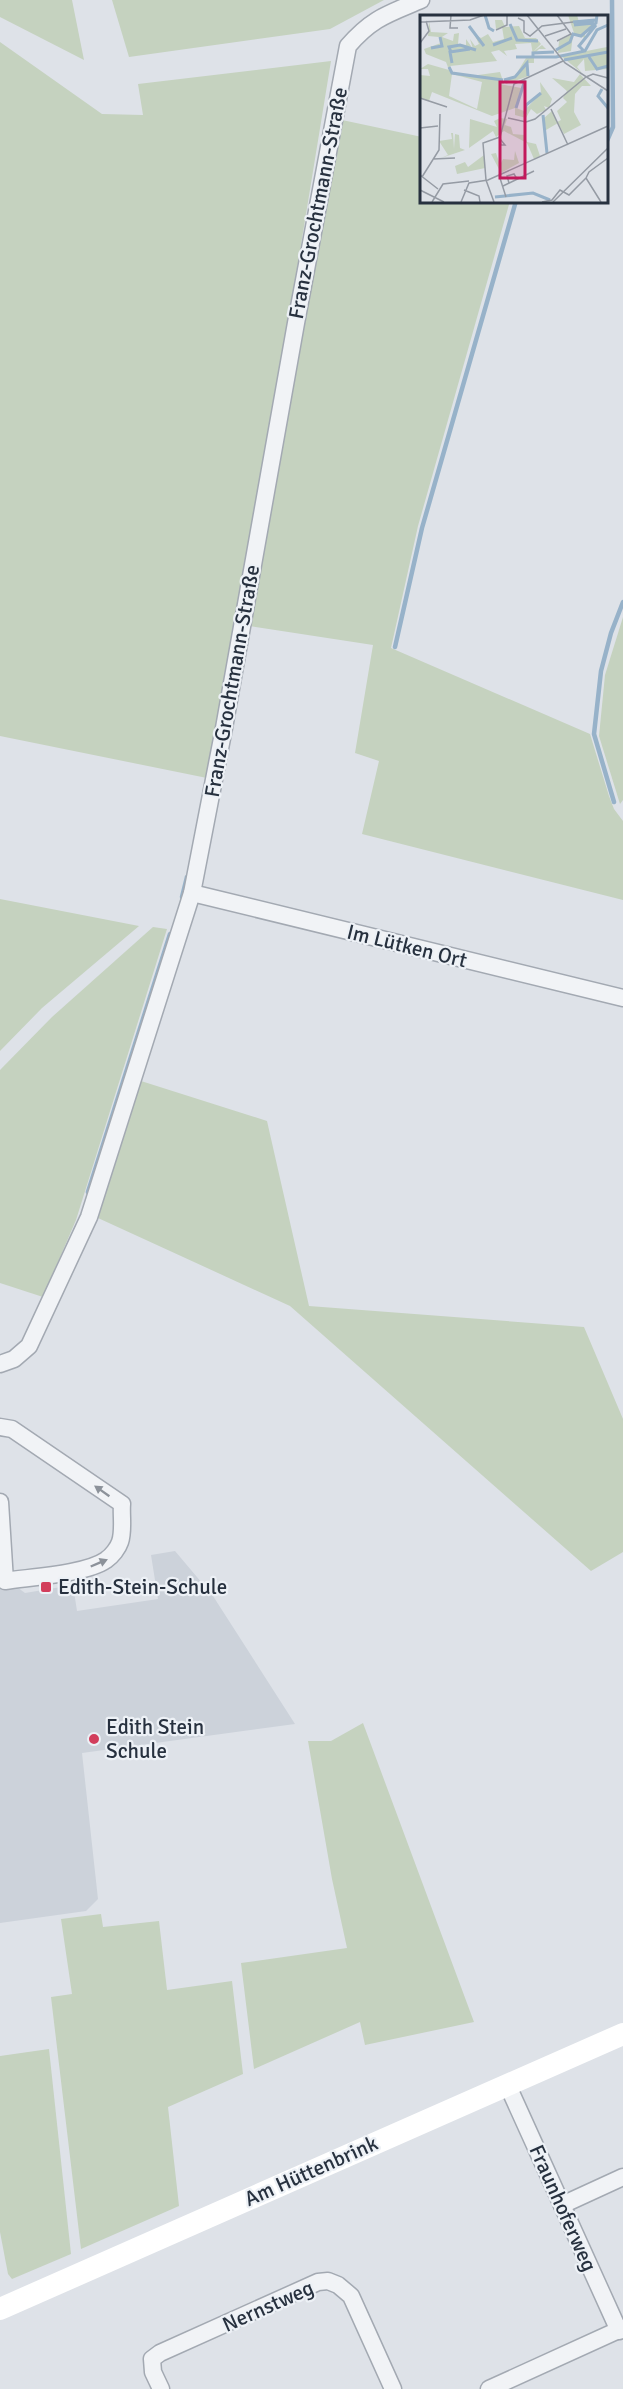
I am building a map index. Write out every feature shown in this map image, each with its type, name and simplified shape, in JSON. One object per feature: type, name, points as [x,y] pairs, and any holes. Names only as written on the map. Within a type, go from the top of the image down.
[{"type":"street","name":"Franz-Grochtmann-Straße","points":[[0,1364],[14,1359],[29,1346],[89,1217],[192,892],[348,45],[363,28],[372,22],[421,0]]},
{"type":"street","name":"Im Lütken Ort","points":[[192,892],[623,998]]},
{"type":"street","points":[[0,1427],[12,1429],[122,1504],[121,1539],[116,1551],[106,1561],[67,1572],[5,1581],[0,1502]]},
{"type":"street","name":"Am Hüttenbrink","points":[[0,2309],[623,2034]]},
{"type":"street","name":"Fraunhoferweg","points":[[508,2086],[621,2330]]},
{"type":"street","points":[[562,2205],[623,2177]]},
{"type":"street","name":"Nernstweg","points":[[161,2389],[153,2372],[152,2359],[160,2353],[318,2282],[328,2281],[338,2285],[351,2296],[393,2389]]},
{"type":"street","points":[[489,2389],[621,2330]]},
{"type":"shaded area","name":"Edith Stein Schule","points":[[175,1551],[213,1596],[295,1724],[82,1753],[98,1899],[86,1911],[0,1923],[0,1589],[17,1587],[25,1593],[73,1585],[77,1611],[158,1599],[151,1555]]},
{"type":"green space","points":[[0,0],[72,0],[84,60],[0,17]]},
{"type":"green space","points":[[112,0],[384,0],[330,29],[129,57]]},
{"type":"green space","points":[[0,42],[102,114],[143,115],[138,84],[331,61],[290,312],[207,778],[0,736]]},
{"type":"green space","points":[[342,120],[420,137],[420,202],[510,202],[418,526],[391,648],[590,734],[609,796],[614,809],[623,821],[623,900],[362,834],[379,761],[355,753],[373,645],[249,626]]},
{"type":"green space","points":[[623,617],[623,800],[620,804],[599,736],[605,675]]},
{"type":"green space","points":[[0,899],[139,926],[42,1008],[0,1051]]},
{"type":"green space","points":[[153,927],[167,929],[76,1220],[43,1297],[0,1283],[0,1070],[52,1017]]},
{"type":"green space","points":[[141,1081],[267,1121],[309,1306],[584,1327],[623,1419],[623,1552],[591,1571],[290,1306],[98,1218]]},
{"type":"green space","points":[[363,1723],[474,2022],[365,2045],[360,2022],[254,2069],[241,1963],[347,1948],[332,1879],[308,1741],[331,1741]]},
{"type":"green space","points":[[101,1914],[103,1927],[159,1921],[167,1990],[232,1981],[243,2074],[168,2107],[179,2206],[81,2249],[51,1997],[72,1994],[61,1919]]},
{"type":"green space","points":[[49,2049],[71,2254],[12,2279],[8,2274],[0,2232],[0,2056]]},
{"type":"waterway","points":[[608,138],[613,127],[612,0]]},
{"type":"waterway","points":[[395,647],[422,528],[516,202]]},
{"type":"waterway","points":[[614,802],[594,734],[601,671],[611,633],[623,602]]},
{"type":"waterway","points":[[182,897],[187,877]]},
{"type":"waterway","points":[[88,1192],[170,934]]},
{"type":"place","name":"Edith-Stein-Schule","points":[[46,1587]]},
{"type":"place","name":"Edith Stein Schule","points":[[94,1739]]}]
